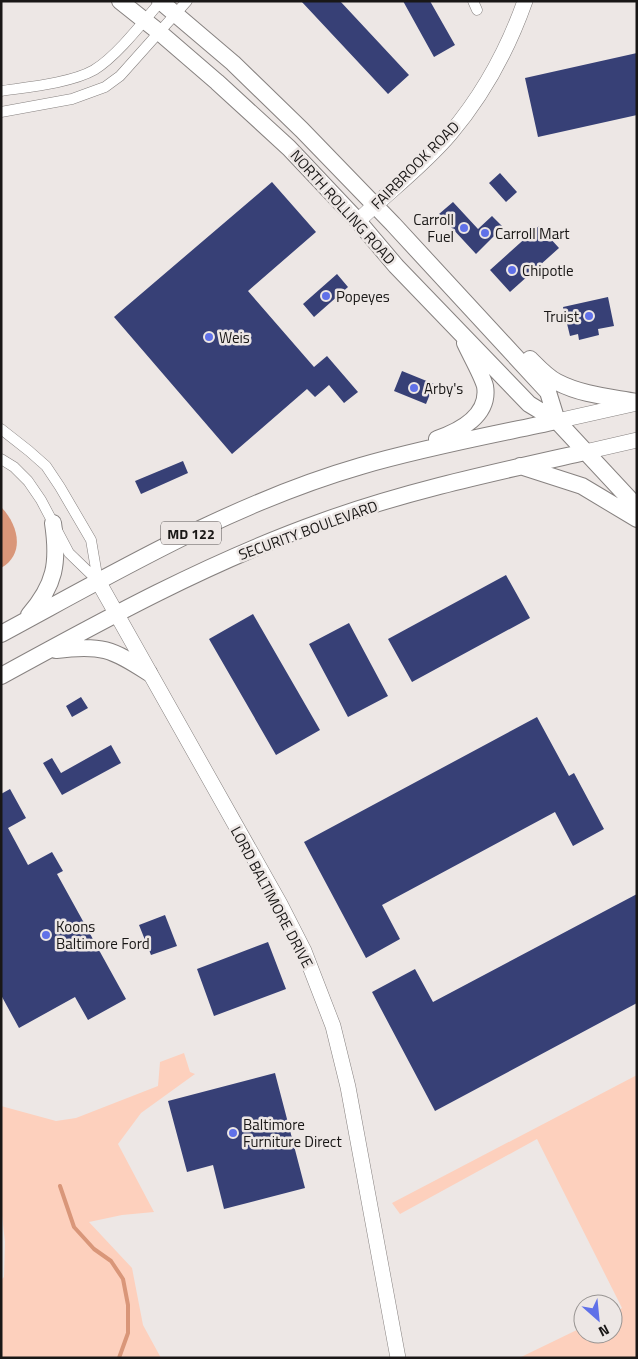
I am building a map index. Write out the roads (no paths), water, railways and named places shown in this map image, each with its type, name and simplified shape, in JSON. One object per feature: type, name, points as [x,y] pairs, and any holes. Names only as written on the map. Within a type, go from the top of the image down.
[{"type":"main road","name":"NORTH ROLLING ROAD","points":[[120,1],[217,82],[289,148],[358,221],[396,266],[529,404],[558,421],[584,452],[637,507]]},
{"type":"main road","name":"NORTH ROLLING ROAD","points":[[160,1],[233,63],[375,205],[548,392],[558,421]]},
{"type":"main road","name":"FAIRBROOK ROAD","points":[[358,221],[437,148],[469,110],[488,82],[519,20],[525,1]]},
{"type":"main road","points":[[471,308],[555,381],[590,394],[637,402]]},
{"type":"main road","points":[[361,466],[452,433],[473,419],[482,408],[485,397],[484,385],[457,328]]},
{"type":"main road","points":[[558,421],[637,402]]},
{"type":"main road","name":"MD 122","points":[[1,634],[155,550],[287,492],[361,466],[459,442],[558,421]]},
{"type":"main road","name":"SECURITY BOULEVARD","points":[[1,676],[116,613],[222,562],[322,521],[399,497],[520,466],[637,440]]},
{"type":"main road","points":[[520,466],[582,486],[637,519]]},
{"type":"main road","points":[[22,623],[41,601],[49,586],[57,549],[53,523]]},
{"type":"main road","name":"LORD BALTIMORE DRIVE","points":[[98,581],[280,904],[304,951],[319,989],[333,1026],[348,1087],[398,1358]]},
{"type":"main road","points":[[46,652],[82,647],[106,649],[149,673]]},
{"type":"street","points":[[1,91],[66,79],[94,70],[108,60],[160,1]]},
{"type":"street","points":[[1,112],[72,99],[105,87],[120,76],[187,1]]},
{"type":"street","name":"LORD BALTIMORE DRIVE","points":[[1,429],[46,466],[91,540],[98,581]]},
{"type":"street","name":"LORD BALTIMORE DRIVE","points":[[1,458],[14,467],[28,481],[69,553],[98,581]]},
{"type":"waterway","points":[[60,1186],[74,1227],[94,1249],[111,1261],[123,1279],[128,1305],[128,1333],[119,1358]]},
{"type":"place","name":"Carroll Fuel","points":[[464,228]]},
{"type":"place","name":"Carroll Mart","points":[[485,233]]},
{"type":"place","name":"Chipotle","points":[[512,270]]},
{"type":"place","name":"Popeyes","points":[[326,296]]},
{"type":"place","name":"Truist","points":[[589,316]]},
{"type":"place","name":"Weis","points":[[209,337]]},
{"type":"place","name":"Arby's","points":[[414,388]]},
{"type":"place","name":"Koons Baltimore Ford","points":[[46,935]]},
{"type":"place","name":"Baltimore Furniture Direct","points":[[233,1133]]}]
